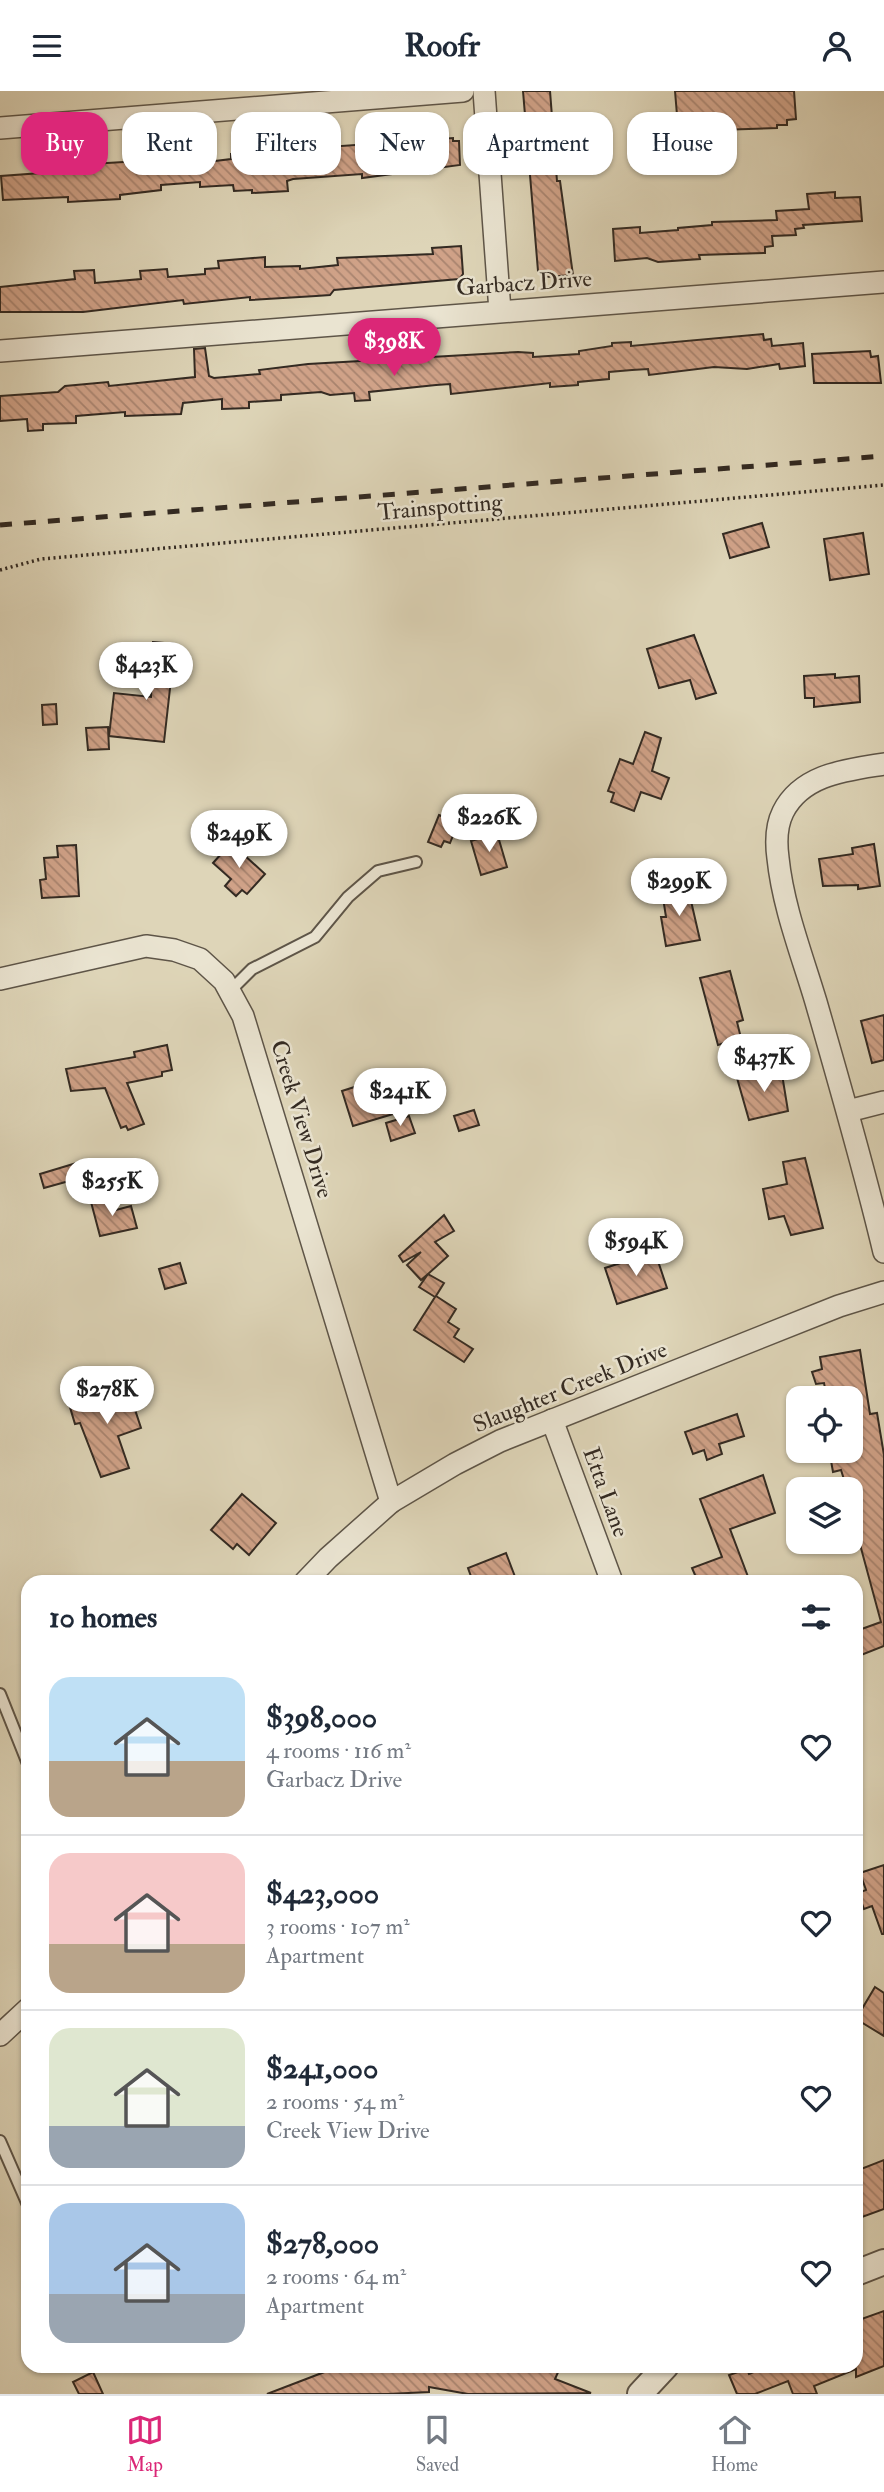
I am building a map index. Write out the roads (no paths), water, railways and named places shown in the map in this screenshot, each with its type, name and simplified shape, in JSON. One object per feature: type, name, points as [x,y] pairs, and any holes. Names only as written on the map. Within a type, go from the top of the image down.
[{"type":"street","points":[[0,128],[240,101],[463,91]]},
{"type":"street","points":[[484,91],[500,311]]},
{"type":"street","name":"Garbacz Drive","points":[[0,351],[884,282]]},
{"type":"street","points":[[884,764],[842,771],[811,783],[790,800],[779,823],[778,860],[787,903],[848,1111],[884,1252]]},
{"type":"street","name":"Creek View Drive","points":[[0,979],[146,946],[174,950],[200,959],[224,981],[243,1016],[391,1502]]},
{"type":"street","points":[[848,1111],[884,1102]]},
{"type":"street","name":"Slaughter Creek Drive","points":[[312,1575],[391,1502],[500,1441],[839,1306],[884,1292]]},
{"type":"street","name":"Etta Lane","points":[[552,1420],[608,1575]]},
{"type":"street","points":[[0,2035],[21,2016]]},
{"type":"street","points":[[863,2270],[884,2262]]},
{"type":"street","points":[[640,2394],[660,2373]]},
{"type":"lane","points":[[230,991],[252,969],[315,937],[355,890],[378,870],[416,862]]},
{"type":"lane","points":[[0,1694],[21,1746]]},
{"type":"lane","points":[[0,2141],[21,2189]]},
{"type":"railway","points":[[0,525],[884,456]]}]
